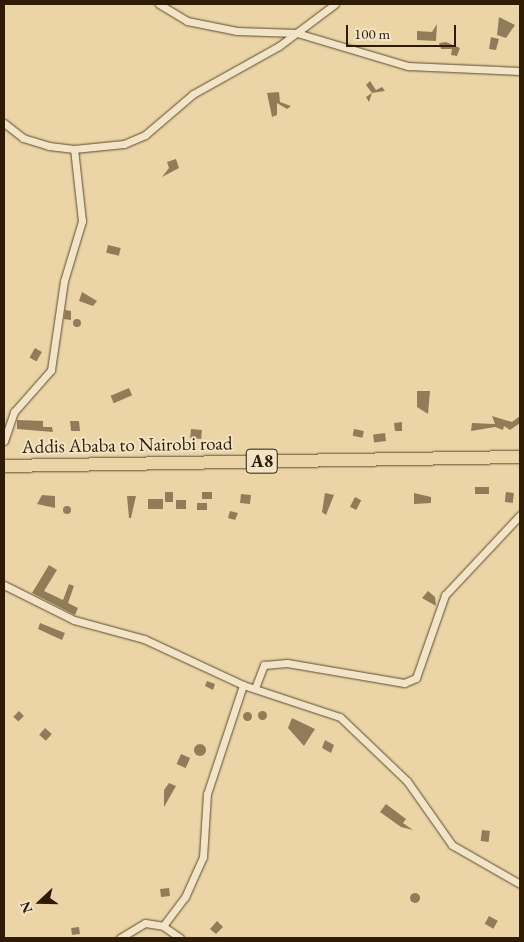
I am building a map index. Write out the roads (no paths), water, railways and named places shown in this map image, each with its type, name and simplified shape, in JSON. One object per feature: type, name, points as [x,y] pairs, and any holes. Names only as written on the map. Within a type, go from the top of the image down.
[{"type":"highway","name":"Addis Ababa to Nairobi road","points":[[4,466],[520,457]]},
{"type":"street","points":[[159,4],[187,21],[238,32],[297,33],[408,66],[520,71]]},
{"type":"street","points":[[4,123],[23,138],[74,149],[124,144],[146,135],[193,94],[297,33],[335,4]]},
{"type":"street","points":[[4,441],[14,412],[51,370],[64,281],[82,221],[74,149]]},
{"type":"street","points":[[255,688],[264,665],[287,663],[404,683],[416,678],[444,595],[520,515]]},
{"type":"street","points":[[4,585],[74,620],[144,640],[243,684],[340,717],[407,781],[425,812],[452,845],[520,884]]},
{"type":"street","points":[[163,926],[185,897],[203,857],[206,794],[243,684]]},
{"type":"street","points":[[120,938],[145,923],[163,926],[180,938]]}]
